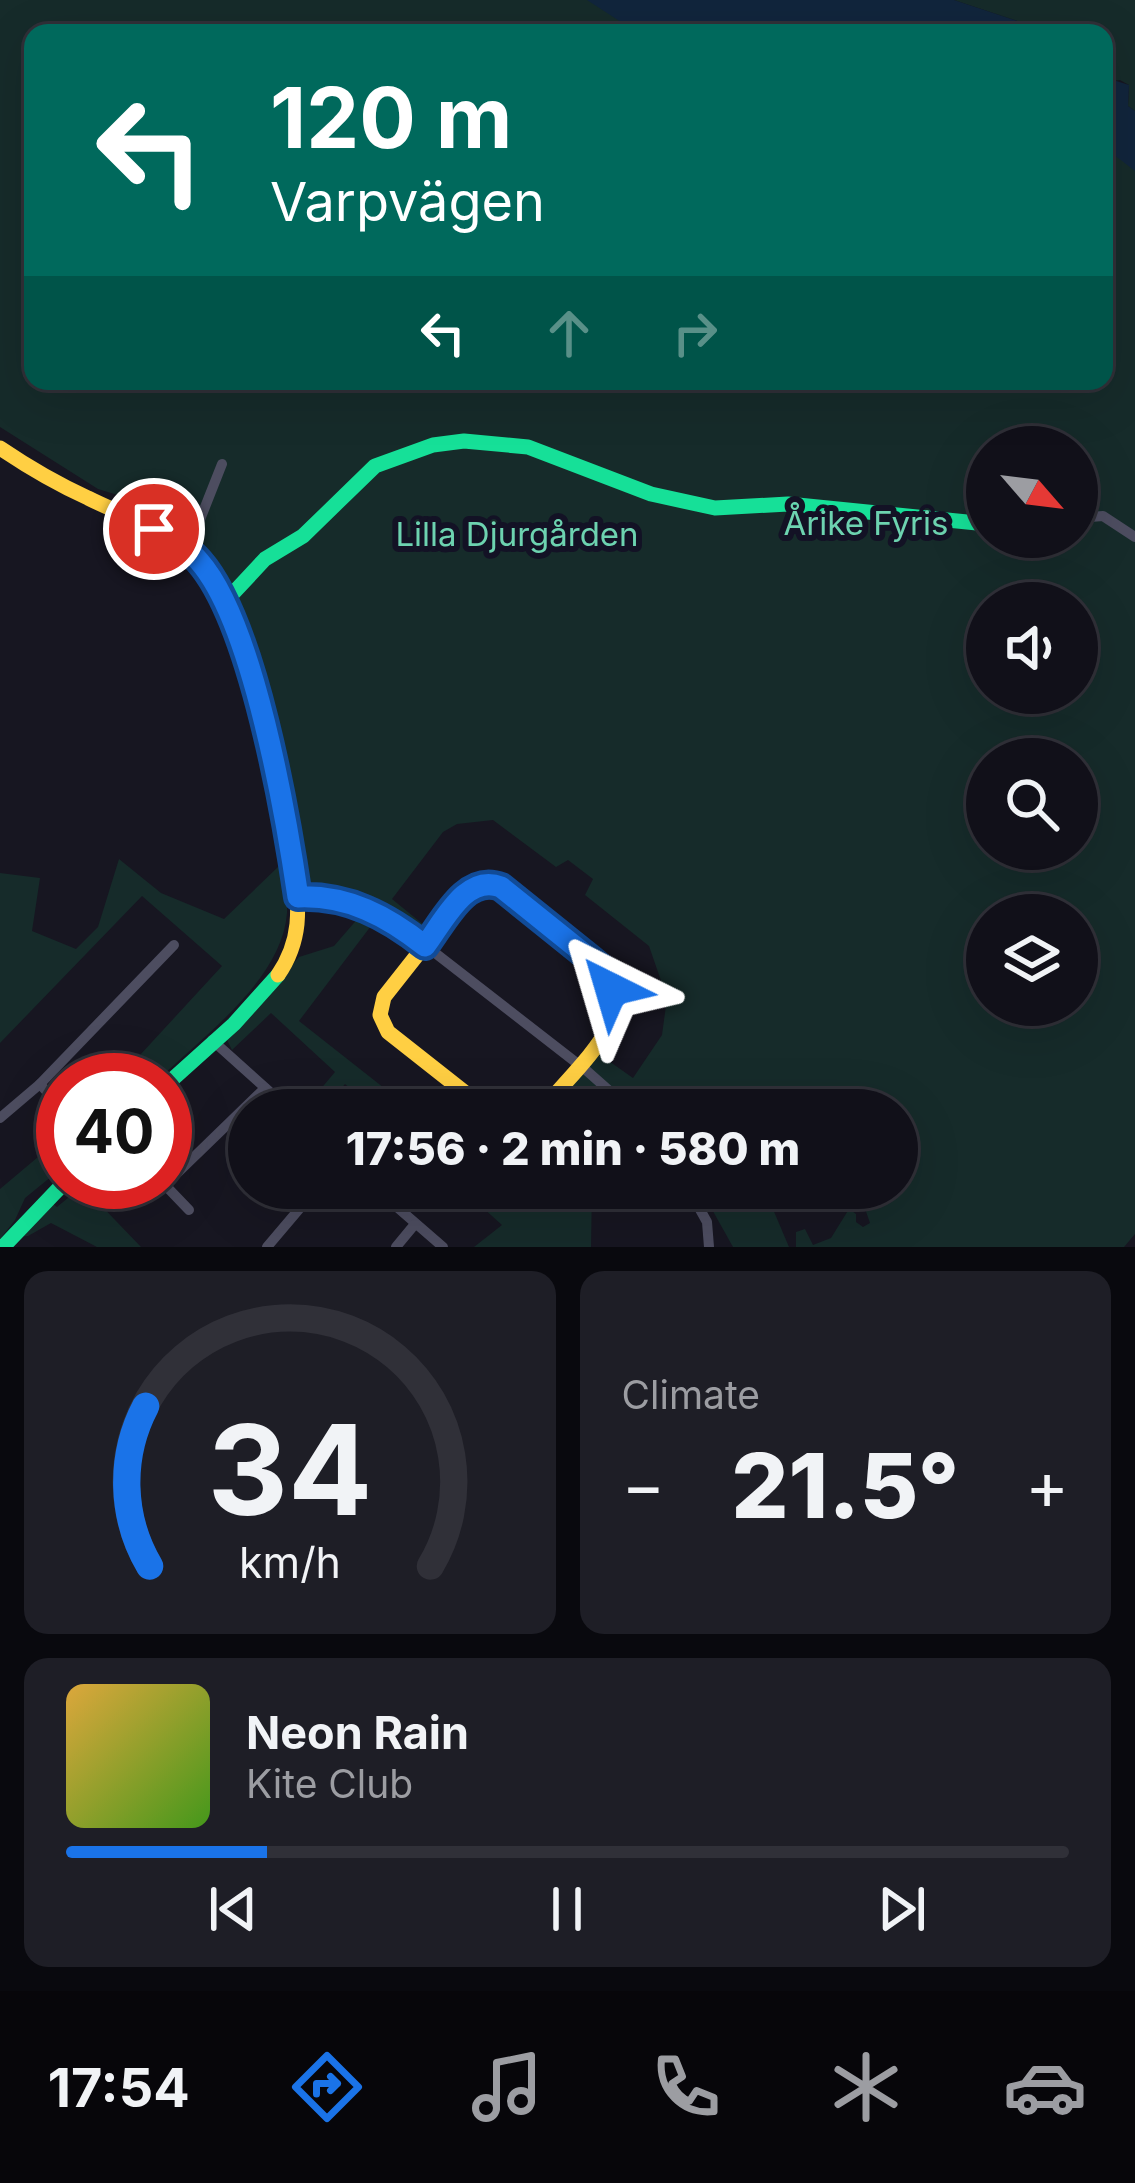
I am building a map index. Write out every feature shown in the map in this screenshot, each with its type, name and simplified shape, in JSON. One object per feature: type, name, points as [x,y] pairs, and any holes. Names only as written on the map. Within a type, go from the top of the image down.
[{"type":"street","points":[[223,604],[266,559],[303,536],[375,466],[433,445],[464,442],[528,448],[651,494],[715,508],[788,504],[966,522]]},
{"type":"street","points":[[0,448],[188,550],[209,574],[242,648],[268,742],[298,897],[292,953],[267,988],[192,1060]]},
{"type":"street","points":[[188,550],[222,464]]},
{"type":"street","points":[[1098,516],[1135,536]]},
{"type":"street","points":[[461,1089],[382,1025],[380,1004],[476,884],[490,882],[606,972],[613,1010],[609,1027],[559,1089]]},
{"type":"street","points":[[298,897],[344,901],[364,908],[425,946],[607,1089]]},
{"type":"street","points":[[70,1053],[174,945]]},
{"type":"street","points":[[189,1210],[165,1185],[266,1088],[212,1040]]},
{"type":"street","points":[[0,1118],[36,1087]]},
{"type":"street","points":[[2,1247],[39,1209]]},
{"type":"street","points":[[267,1247],[299,1209]]},
{"type":"street","points":[[398,1209],[443,1247]]},
{"type":"street","points":[[700,1209],[707,1222],[709,1247]]},
{"type":"street","points":[[396,1247],[415,1224]]},
{"type":"green space","points":[[0,0],[658,0],[750,24],[24,24],[24,390],[1113,390],[1113,127],[1135,138],[1135,1234],[1124,1247],[796,1247],[796,1232],[805,1229],[813,1245],[831,1238],[849,1209],[863,1227],[870,1223],[865,1209],[918,1209],[918,1089],[562,1089],[596,1052],[633,1078],[662,1035],[667,998],[649,946],[585,895],[593,879],[568,860],[556,867],[493,820],[457,824],[443,832],[392,899],[428,933],[408,927],[378,907],[304,886],[288,785],[272,723],[250,652],[222,587],[131,509],[134,500],[98,489],[0,427]]},
{"type":"green space","points":[[954,0],[1135,0],[1135,111],[1128,106],[1129,85],[1113,81],[1113,24],[1023,23]]},
{"type":"green space","points":[[119,859],[161,893],[224,919],[279,866],[287,913],[271,961],[238,1005],[187,1053],[142,1053],[222,966],[142,896],[0,1043],[0,873],[40,878],[32,931],[76,949],[98,927]]},
{"type":"green space","points":[[360,916],[377,918],[299,1021],[385,1089],[351,1089],[345,1084],[341,1089],[321,1089],[335,1072],[271,1013],[232,1050],[226,1038],[299,957],[334,946]]},
{"type":"green space","points":[[36,1159],[36,1189],[25,1198],[0,1239],[0,1189]]},
{"type":"green space","points":[[48,1209],[104,1209],[141,1247],[97,1247],[51,1223],[17,1237]]},
{"type":"green space","points":[[484,1209],[592,1209],[591,1247],[474,1247],[502,1225]]},
{"type":"green space","points":[[712,1209],[773,1209],[789,1247],[733,1247]]},
{"type":"water","points":[[587,0],[954,0],[1024,24],[624,24]]},
{"type":"water","points":[[1113,80],[1129,85],[1128,106],[1135,111],[1135,171],[1113,154]]},
{"type":"traffic: fast","points":[[223,604],[265,559],[303,536],[375,466],[433,445],[464,441],[528,447],[651,494],[715,508],[788,504],[966,522]]},
{"type":"traffic: fast","points":[[192,1062],[278,975]]},
{"type":"traffic: fast","points":[[3,1247],[39,1209]]},
{"type":"traffic: slow","points":[[0,448],[65,487],[169,537],[193,556],[213,584],[233,625],[268,731],[291,841],[297,924],[291,951],[278,975]]},
{"type":"traffic: slow","points":[[460,1089],[388,1032],[380,1015],[384,997],[466,893],[482,884],[501,887],[558,929],[596,967],[608,987],[613,1007],[608,1028],[560,1089]]},
{"type":"route","points":[[154,529],[188,551],[209,574],[242,648],[268,742],[298,897],[344,901],[364,908],[403,928],[425,946],[466,893],[476,884],[490,882],[606,972],[611,989]]},
{"type":"park label","name":"Årike Fyris","points":[[866,523]]},
{"type":"park label","name":"Lilla Djurgården","points":[[517,534]]}]
